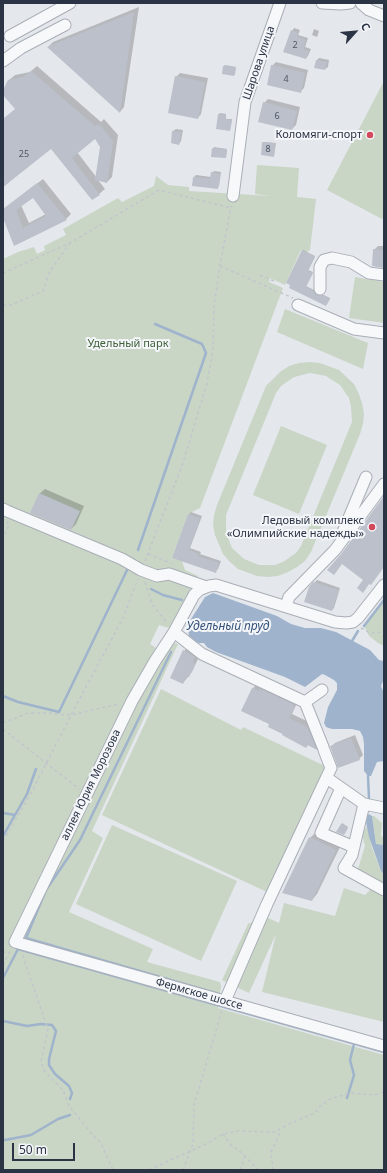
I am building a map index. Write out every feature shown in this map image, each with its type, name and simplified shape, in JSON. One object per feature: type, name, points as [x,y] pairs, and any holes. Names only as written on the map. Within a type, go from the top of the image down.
[{"type":"street","points":[[21,48],[6,33],[70,3]]},
{"type":"street","name":"Шарова улица","points":[[232,196],[245,102],[280,3]]},
{"type":"street","points":[[322,3],[350,3]]},
{"type":"street","points":[[361,3],[369,10],[383,18]]},
{"type":"street","points":[[3,61],[21,48],[65,25]]},
{"type":"street","points":[[320,289],[320,266],[324,260],[332,258],[351,262],[369,273],[384,275]]},
{"type":"street","points":[[298,305],[354,329],[384,333]]},
{"type":"street","points":[[336,549],[366,477]]},
{"type":"street","points":[[286,606],[289,597],[310,578],[336,549],[384,484]]},
{"type":"street","points":[[5,510],[122,559],[141,570],[157,576],[169,574],[206,587],[216,585],[335,622],[352,622],[358,618],[384,585]]},
{"type":"street","name":"аллея Юрия Морозова","points":[[17,943],[132,701],[174,632],[194,595],[199,590],[206,587]]},
{"type":"street","points":[[174,632],[202,654],[305,702],[331,768],[266,904],[225,1001]]},
{"type":"street","points":[[305,702],[322,690]]},
{"type":"street","points":[[326,778],[364,804],[384,808]]},
{"type":"street","points":[[341,788],[322,833],[354,847]]},
{"type":"street","points":[[364,804],[352,854],[344,868],[384,890]]},
{"type":"street","name":"Фермское шоссе","points":[[17,943],[384,1046]]},
{"type":"path","points":[[3,273],[70,243],[159,190],[231,208]]},
{"type":"path","points":[[3,841],[47,763],[123,618],[183,462],[207,383],[213,349],[214,306],[232,196]]},
{"type":"path","points":[[3,305],[11,305],[43,291],[50,271],[70,243]]},
{"type":"path","points":[[220,266],[296,299],[298,305]]},
{"type":"path","points":[[260,275],[276,282]]},
{"type":"path","points":[[3,540],[9,524],[5,519],[5,510]]},
{"type":"path","points":[[148,554],[171,563]]},
{"type":"path","points":[[141,570],[152,604],[174,632]]},
{"type":"path","points":[[370,633],[384,632]]},
{"type":"path","points":[[3,723],[28,713],[71,715],[132,701]]},
{"type":"path","points":[[3,729],[87,795]]},
{"type":"path","points":[[3,965],[17,943]]},
{"type":"path","points":[[17,943],[48,1029],[41,1062],[45,1072],[63,1090],[69,1106],[101,1143],[113,1170]]},
{"type":"path","points":[[3,952],[10,952]]},
{"type":"path","points":[[183,1170],[192,1144],[194,1105],[217,1023],[225,1001]]},
{"type":"path","points":[[149,1170],[189,1152],[223,1134],[237,1131],[279,1131],[291,1123],[315,1113],[325,1102],[334,1098],[350,1093],[375,1095],[384,1092]]},
{"type":"path","points":[[273,1170],[271,1152],[279,1135],[279,1131]]},
{"type":"path","points":[[223,1134],[231,1145],[242,1153],[258,1170]]},
{"type":"path","points":[[240,1170],[245,1156]]},
{"type":"green space","name":"Коломяги-спорт","points":[[384,81],[384,220],[327,190]]},
{"type":"green space","name":"Удельный парк","points":[[257,165],[299,168],[297,197],[316,199],[310,250],[307,252],[301,250],[285,285],[270,278],[269,282],[283,288],[200,508],[188,514],[172,558],[182,561],[185,570],[198,576],[169,628],[159,625],[150,644],[156,648],[119,715],[170,646],[174,643],[178,644],[92,831],[103,838],[69,912],[153,949],[147,962],[220,982],[221,986],[218,1008],[384,1055],[384,1170],[3,1170],[3,259],[34,247],[37,254],[45,250],[44,246],[66,235],[63,229],[118,198],[122,202],[154,186],[156,176],[168,185],[189,187],[189,191],[271,196],[255,194]]},
{"type":"green space","points":[[355,277],[384,282],[384,323],[349,318]]},
{"type":"green space","points":[[285,309],[368,343],[363,369],[277,332]]},
{"type":"green space","points":[[299,363],[320,363],[339,370],[354,384],[362,403],[364,414],[363,424],[311,552],[305,561],[288,572],[278,576],[257,576],[238,569],[223,554],[215,535],[213,525],[214,515],[266,386],[280,372],[289,366]],"holes":[[[310,373],[326,376],[340,385],[349,398],[352,422],[301,546],[296,553],[283,562],[275,565],[259,565],[244,559],[232,548],[226,533],[226,515],[276,393],[281,386],[294,377]]]},
{"type":"green space","points":[[281,426],[327,445],[299,514],[253,495]]},
{"type":"green space","points":[[384,600],[384,646],[369,636],[364,626]]},
{"type":"green space","points":[[161,689],[241,730],[243,727],[327,767],[267,892],[102,815]]},
{"type":"green space","points":[[372,816],[382,823],[381,836],[384,838],[384,845],[376,844]]},
{"type":"green space","points":[[112,825],[237,881],[201,961],[76,904]]},
{"type":"green space","points":[[367,826],[372,848],[381,871],[384,874],[384,884],[358,869],[365,846],[362,835]]},
{"type":"green space","points":[[344,888],[365,895],[372,888],[384,896],[384,1022],[262,992],[276,934],[249,993],[222,980],[248,924],[264,916],[279,923],[284,903],[335,916]]},
{"type":"water","name":"Удельный пруд","points":[[213,593],[277,616],[291,624],[305,628],[321,628],[336,632],[370,650],[379,660],[384,661],[384,679],[381,686],[384,693],[384,761],[377,762],[371,776],[368,776],[364,771],[364,744],[360,731],[352,729],[332,729],[326,727],[324,723],[328,707],[337,690],[337,683],[334,680],[322,674],[305,687],[285,677],[216,652],[207,647],[204,643],[198,643],[189,636],[188,627],[191,619],[205,597]]},
{"type":"water","points":[[369,814],[372,816],[376,844],[384,845],[384,874],[381,871],[369,837],[366,822]]},
{"type":"building","points":[[134,12],[120,113],[47,47]]},
{"type":"building","points":[[291,30],[298,33],[297,37],[306,40],[303,49],[309,51],[306,59],[283,52]]},
{"type":"building","points":[[316,60],[327,62],[325,70],[314,68]]},
{"type":"building","points":[[271,65],[305,73],[301,93],[267,85]]},
{"type":"building","points":[[223,66],[236,67],[234,76],[222,74]]},
{"type":"building","points":[[31,71],[95,126],[99,124],[113,141],[107,183],[95,180],[100,147],[95,139],[72,158],[100,195],[92,200],[51,149],[3,187],[3,119],[15,109],[3,95],[3,90],[8,80],[23,77]]},
{"type":"building","points":[[175,76],[205,82],[198,119],[168,113]]},
{"type":"building","points":[[263,102],[297,111],[292,130],[258,122]]},
{"type":"building","points":[[218,114],[226,115],[225,119],[232,120],[230,131],[216,129]]},
{"type":"building","points":[[172,131],[181,132],[179,145],[171,143]]},
{"type":"building","points":[[262,142],[275,143],[274,157],[261,155]]},
{"type":"building","points":[[212,148],[227,149],[226,158],[211,157]]},
{"type":"building","points":[[211,172],[220,174],[218,189],[192,186],[193,177],[210,179]]},
{"type":"building","points":[[37,183],[67,220],[14,246],[3,218],[3,209]],"holes":[[[33,198],[46,216],[23,228],[16,210]]]},
{"type":"building","points":[[373,249],[384,250],[384,268],[372,266]]},
{"type":"building","points":[[302,250],[315,257],[308,271],[313,273],[306,287],[317,295],[323,295],[330,299],[326,306],[289,288],[290,285],[286,283]]},
{"type":"building","points":[[39,493],[80,511],[71,530],[30,513]]},
{"type":"building","name":"Ледовый комплекс «Олимпийские надежды»","points":[[384,496],[384,567],[363,593],[357,588],[363,580],[342,564],[334,575],[327,570],[341,554]]},
{"type":"building","points":[[188,514],[200,518],[189,550],[199,554],[198,556],[219,563],[216,573],[172,558]]},
{"type":"building","points":[[313,582],[339,590],[332,611],[304,602],[309,587]]},
{"type":"building","points":[[183,650],[195,657],[193,661],[195,664],[189,677],[186,677],[183,684],[170,678]]},
{"type":"building","points":[[252,688],[259,691],[261,689],[293,704],[294,708],[289,718],[307,727],[317,750],[308,745],[306,748],[268,727],[269,724],[241,711]]},
{"type":"building","points":[[351,738],[360,760],[338,768],[330,746]]},
{"type":"building","points":[[341,824],[348,828],[344,835],[336,832]]},
{"type":"building","points":[[309,837],[336,850],[312,901],[282,893]]},
{"type":"waterway","points":[[138,550],[206,353],[202,344],[155,324]]},
{"type":"waterway","points":[[3,696],[18,702],[59,712],[129,566]]},
{"type":"waterway","points":[[151,589],[163,595],[182,600]]},
{"type":"waterway","points":[[364,626],[384,600]]},
{"type":"waterway","points":[[352,641],[358,631]]},
{"type":"waterway","points":[[171,652],[80,840],[46,890],[26,938],[219,994]]},
{"type":"waterway","points":[[3,836],[27,794],[36,769]]},
{"type":"waterway","points":[[368,776],[369,799]]},
{"type":"waterway","points":[[3,813],[15,815]]},
{"type":"waterway","points":[[3,978],[18,949],[384,1052]]},
{"type":"waterway","points":[[3,1021],[27,1026],[41,1024],[52,1025],[56,1031],[49,1059],[49,1065],[55,1074],[69,1086],[72,1093],[70,1099]]},
{"type":"waterway","points":[[347,1098],[354,1075],[350,1060],[354,1044]]},
{"type":"waterway","points":[[3,1139],[5,1140],[31,1135],[58,1119],[70,1115]]},
{"type":"place","name":"Коломяги-спорт","points":[[370,135]]},
{"type":"place","name":"Ледовый комплекс «Олимпийские надежды»","points":[[372,527]]}]
